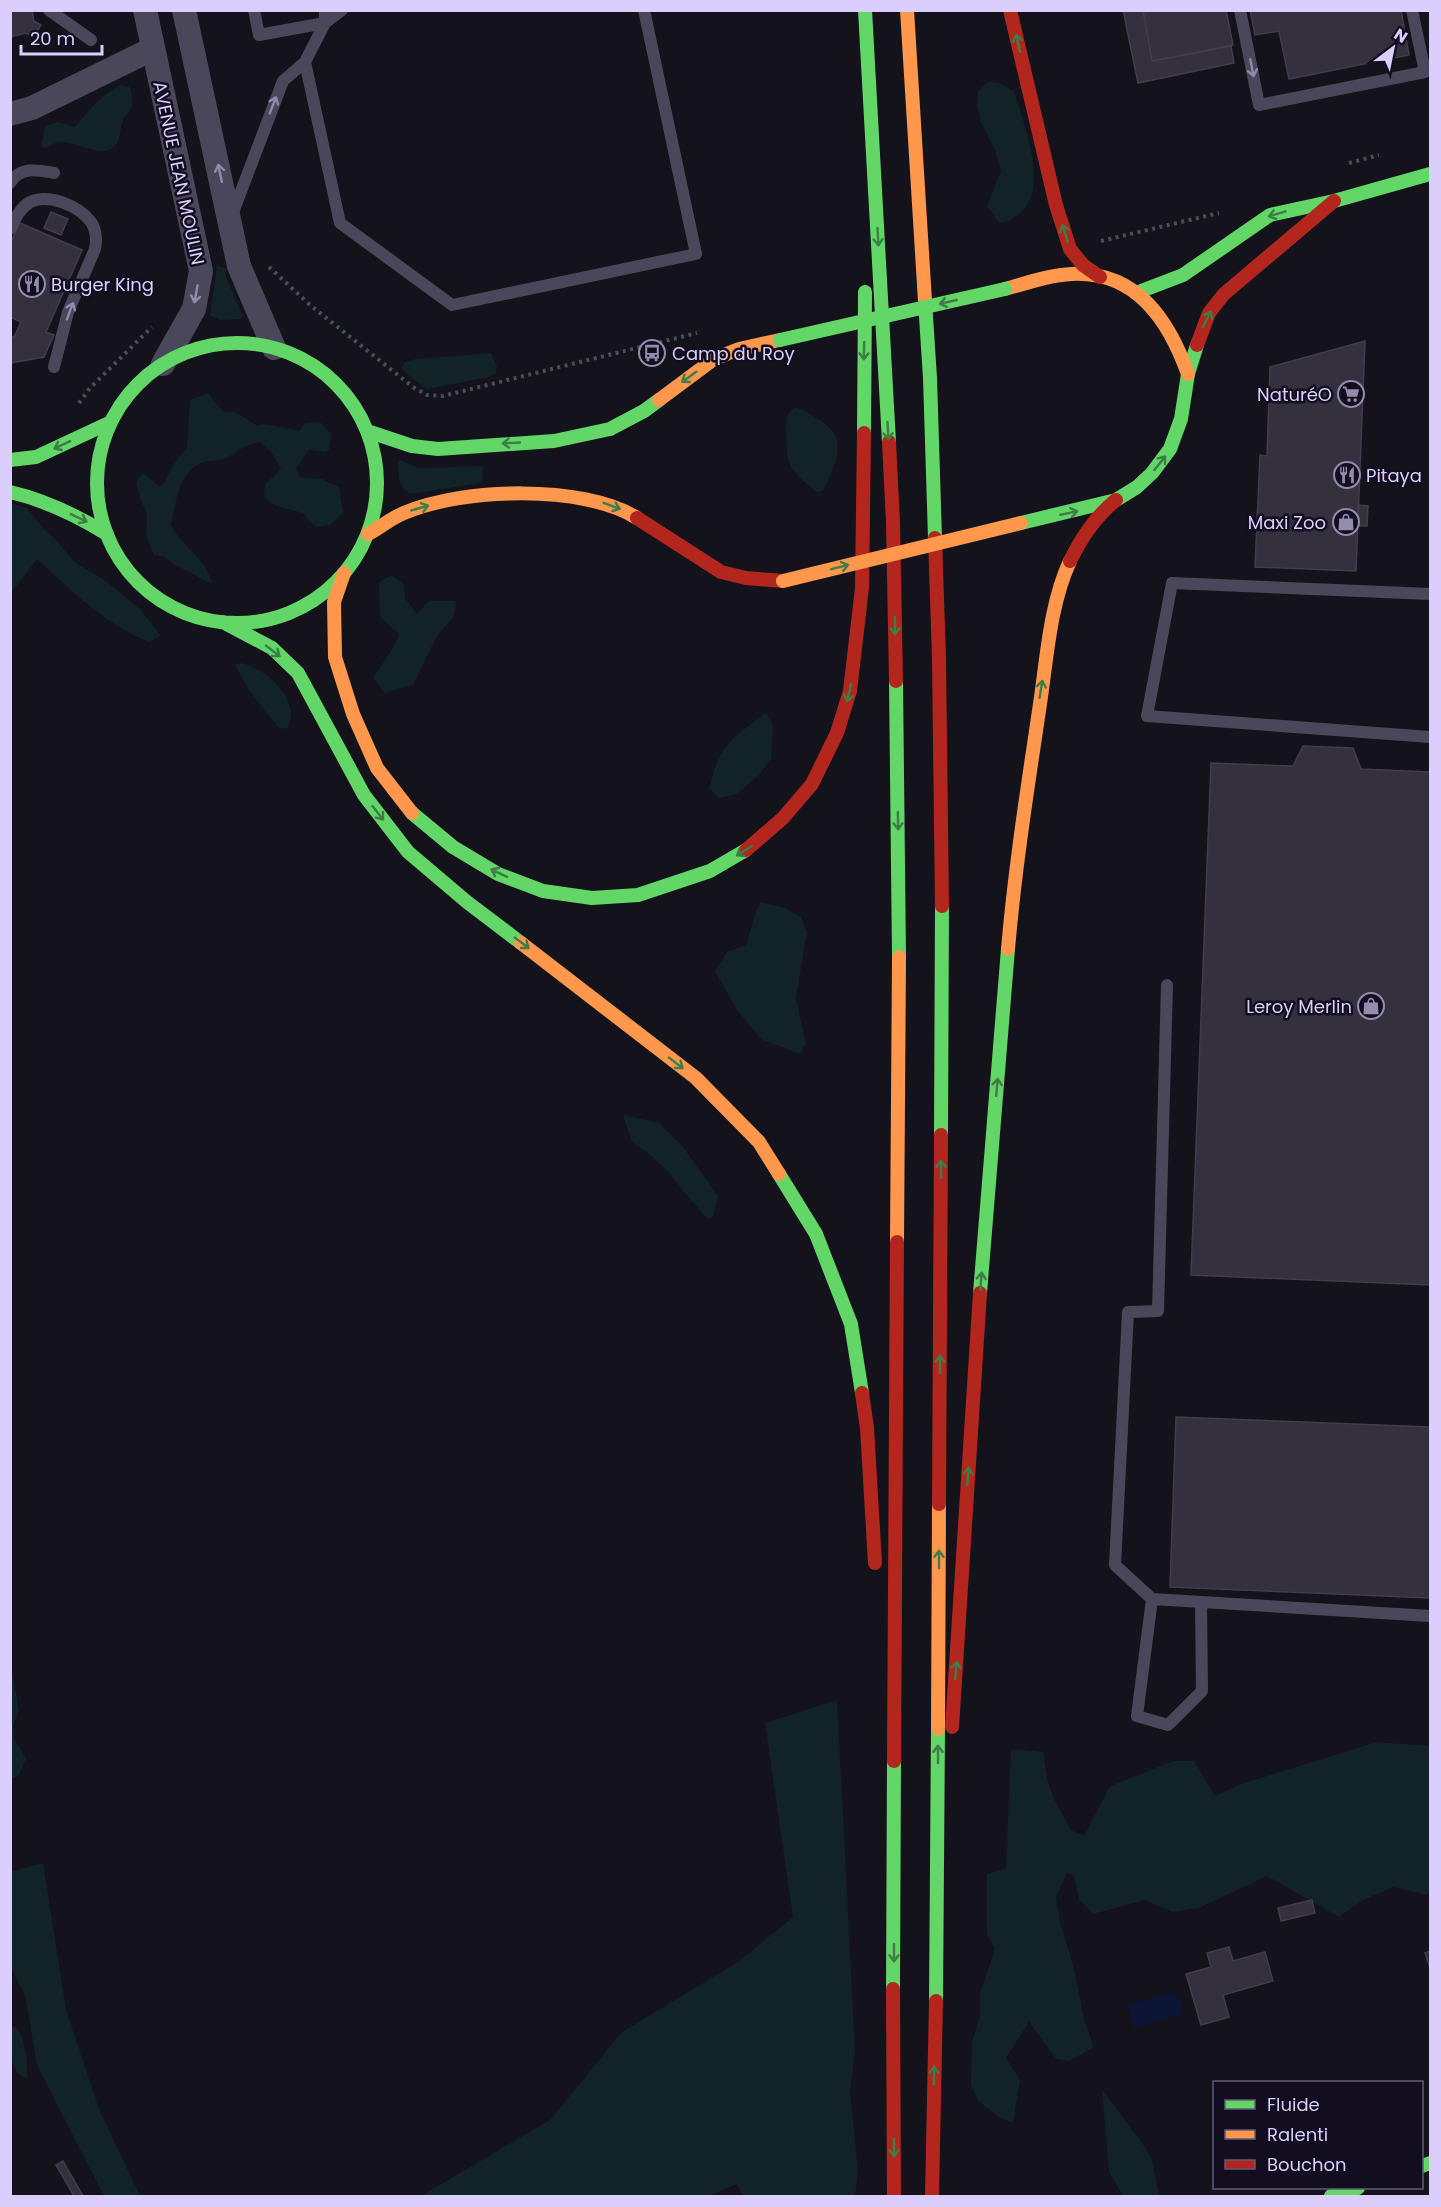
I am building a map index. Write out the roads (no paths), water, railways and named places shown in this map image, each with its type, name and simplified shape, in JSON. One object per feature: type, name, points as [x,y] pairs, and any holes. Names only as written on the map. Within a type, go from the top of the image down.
[{"type":"main road","points":[[865,10],[893,522],[898,851],[893,1894],[894,2196]]},
{"type":"main road","points":[[906,10],[930,378],[939,658],[942,917],[937,1959],[932,2196]]},
{"type":"main road","points":[[1010,10],[1056,205],[1070,249],[1083,264],[1100,277],[1136,293],[1149,303],[1168,326],[1188,374]]},
{"type":"main road","points":[[865,255],[867,41]]},
{"type":"main road","points":[[1136,293],[1183,275],[1270,215],[1334,201],[1431,174]]},
{"type":"main road","points":[[937,1959],[982,1261],[1014,878],[1052,622],[1064,574],[1080,540],[1101,512],[1137,487],[1152,473],[1170,449],[1181,419],[1188,374],[1200,333],[1209,314],[1224,294],[1334,201]]},
{"type":"main road","points":[[367,430],[412,446],[438,449],[554,441],[584,436],[610,429],[644,411],[714,359],[739,349],[1059,276],[1081,274],[1100,277]]},
{"type":"main road","points":[[865,279],[862,588],[850,691],[837,733],[812,784],[783,818],[749,848],[710,871],[638,895],[592,898],[543,891],[498,874],[453,847],[412,813],[377,768],[353,714],[335,657],[334,602],[344,573],[368,534],[374,514],[377,472],[374,451],[367,430],[355,408],[339,387],[320,370],[298,357],[274,348],[246,344],[217,345],[189,351],[163,364],[142,380],[124,400],[111,422],[98,466],[98,489],[100,512],[107,534],[126,567],[153,594],[186,613],[223,622],[272,648],[298,673],[364,795],[408,852],[467,902],[696,1078],[759,1142],[816,1234],[851,1324],[867,1428],[875,1571]]},
{"type":"main road","points":[[10,460],[36,458],[111,422]]},
{"type":"main road","points":[[10,492],[27,495],[81,518],[107,534]]},
{"type":"main road","points":[[368,534],[403,513],[444,501],[493,495],[543,494],[585,498],[608,503],[626,511],[722,572],[750,580],[783,581],[1116,500]]},
{"type":"main road","points":[[223,622],[261,621],[298,609],[315,599],[344,573]]},
{"type":"main road","points":[[880,1667],[893,1894]]},
{"type":"main road","points":[[1331,2196],[1352,2189]]},
{"type":"street","name":"AVENUE JEAN MOULIN","points":[[145,10],[201,271],[194,309],[163,364]]},
{"type":"street","points":[[184,10],[239,266],[274,348]]},
{"type":"street","points":[[10,114],[32,108],[152,49]]},
{"type":"lane","points":[[49,10],[91,40]]},
{"type":"lane","points":[[254,10],[259,35],[342,10]]},
{"type":"lane","points":[[305,62],[340,223],[452,305],[696,254],[644,10]]},
{"type":"lane","points":[[1240,10],[1259,105],[1425,72],[1412,10]]},
{"type":"lane","points":[[230,219],[283,81],[305,62],[325,17]]},
{"type":"lane","points":[[10,183],[13,178],[30,169],[54,173]]},
{"type":"lane","points":[[10,229],[17,213],[31,202],[47,199],[64,203],[81,212],[92,223],[97,240],[95,249],[69,312],[54,367]]},
{"type":"lane","points":[[1431,594],[1172,583],[1147,716],[1431,736]]},
{"type":"lane","points":[[1167,985],[1158,1311],[1128,1312],[1115,1565],[1152,1599],[1431,1616]]},
{"type":"lane","points":[[1152,1599],[1137,1716],[1168,1725],[1202,1690],[1201,1602]]},
{"type":"water","points":[[1174,1992],[1176,1998],[1180,1998],[1183,2006],[1179,2009],[1181,2015],[1134,2028],[1128,2005]]},
{"type":"place","name":"Burger King","points":[[32,284]]},
{"type":"place","name":"Camp du Roy","points":[[652,353]]},
{"type":"place","name":"NaturéO","points":[[1351,394]]},
{"type":"place","name":"Pitaya","points":[[1347,475]]},
{"type":"place","name":"Maxi Zoo","points":[[1346,522]]},
{"type":"place","name":"Leroy Merlin","points":[[1371,1006]]}]
